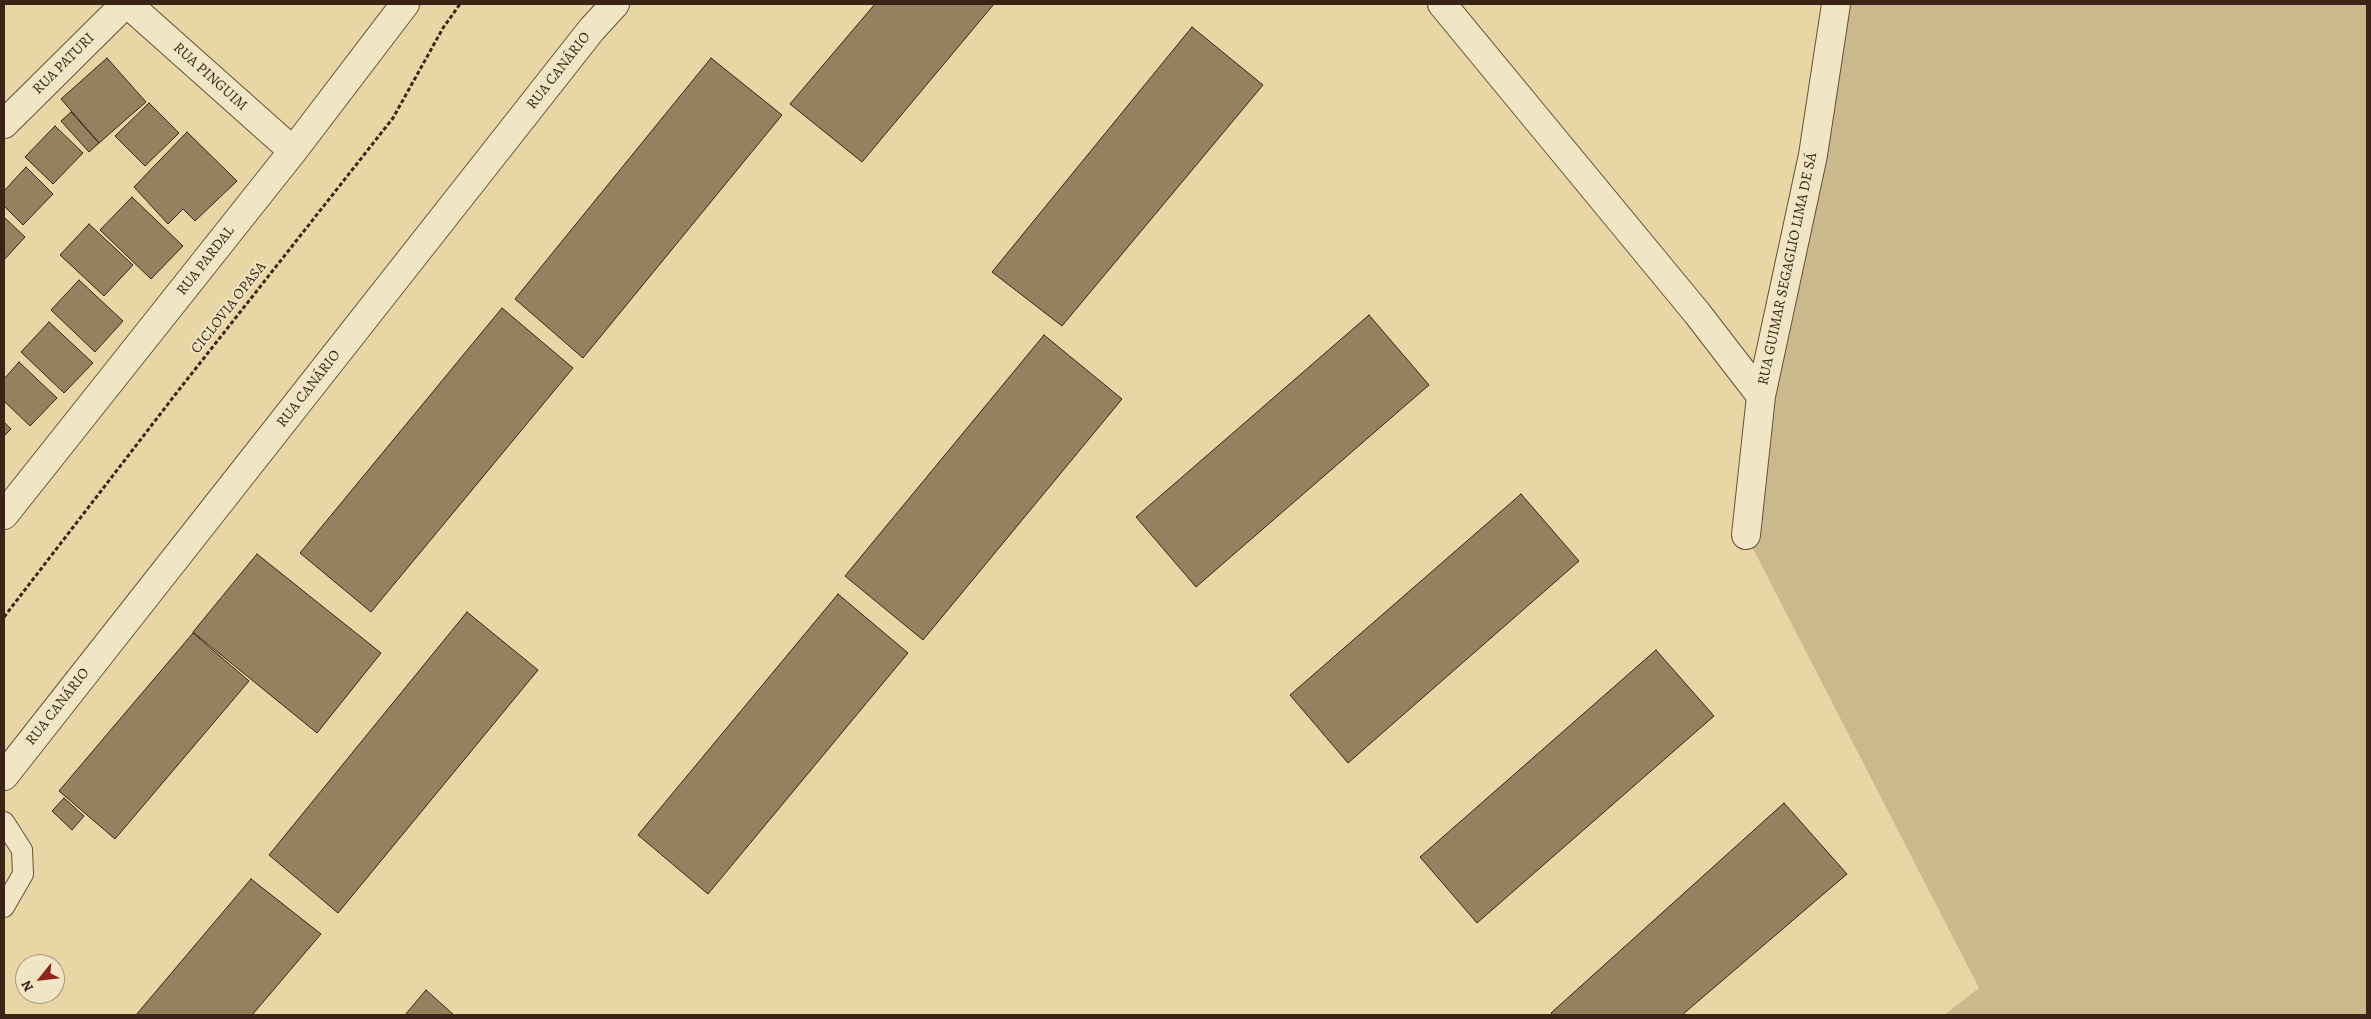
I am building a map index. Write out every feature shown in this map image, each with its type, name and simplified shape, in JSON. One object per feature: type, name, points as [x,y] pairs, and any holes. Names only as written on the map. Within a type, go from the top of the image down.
[{"type":"street","name":"RUA PATURI","points":[[4,124],[126,4]]},
{"type":"street","name":"RUA PINGUIM","points":[[126,4],[293,151]]},
{"type":"street","name":"RUA PARDAL","points":[[4,515],[293,151],[405,4]]},
{"type":"street","name":"RUA CANÁRIO","points":[[4,776],[592,29],[615,4]]},
{"type":"street","points":[[1442,4],[1697,313],[1761,396]]},
{"type":"street","name":"RUA GUIMAR SEGAGLIO LIMA DE SÁ","points":[[1746,535],[1761,396],[1813,155],[1836,4]]},
{"type":"lane","points":[[4,822],[22,850],[23,874],[4,907]]},
{"type":"path","name":"CICLOVIA OPASA","points":[[4,617],[178,391],[394,118],[443,28],[460,4]]},
{"type":"shaded area","points":[[1831,4],[2367,4],[2367,1015],[1944,1015],[1979,988],[1746,535]]},
{"type":"building","points":[[875,4],[994,4],[862,162],[790,104]]},
{"type":"building","points":[[1192,27],[1263,85],[1062,326],[992,272]]},
{"type":"building","points":[[107,58],[146,102],[99,143],[61,99]]},
{"type":"building","points":[[711,58],[782,115],[583,358],[515,299]]},
{"type":"building","points":[[149,103],[179,133],[145,166],[115,136]]},
{"type":"building","points":[[71,112],[99,143],[89,152],[61,121]]},
{"type":"building","points":[[55,126],[83,153],[53,184],[25,157]]},
{"type":"building","points":[[187,132],[237,181],[195,221],[183,209],[168,224],[134,187]]},
{"type":"building","points":[[26,167],[53,194],[23,225],[4,206],[4,191]]},
{"type":"building","points":[[132,197],[183,246],[151,279],[100,230]]},
{"type":"building","points":[[4,217],[25,237],[4,260]]},
{"type":"building","points":[[89,224],[133,265],[104,296],[60,255]]},
{"type":"building","points":[[79,280],[123,321],[95,352],[51,310]]},
{"type":"building","points":[[502,308],[573,368],[371,612],[300,553]]},
{"type":"building","points":[[1369,315],[1429,385],[1196,587],[1136,517]]},
{"type":"building","points":[[49,322],[93,363],[64,393],[21,352]]},
{"type":"building","points":[[1044,335],[1122,399],[923,640],[845,576]]},
{"type":"building","points":[[19,362],[57,398],[30,426],[4,401],[4,379]]},
{"type":"building","points":[[4,422],[11,429],[4,436]]},
{"type":"building","points":[[1521,494],[1579,561],[1348,763],[1290,695]]},
{"type":"building","points":[[257,554],[381,653],[317,733],[193,632]]},
{"type":"building","points":[[838,594],[908,653],[708,894],[638,835]]},
{"type":"building","points":[[467,612],[538,670],[338,913],[269,855]]},
{"type":"building","points":[[193,633],[249,681],[115,839],[59,791]]},
{"type":"building","points":[[1656,650],[1714,716],[1477,923],[1420,857]]},
{"type":"building","points":[[64,798],[84,816],[72,830],[52,811]]},
{"type":"building","points":[[1784,803],[1847,874],[1682,1015],[1553,1015],[1551,1013]]},
{"type":"building","points":[[251,879],[321,934],[252,1015],[136,1015]]},
{"type":"building","points":[[426,990],[454,1015],[405,1015]]}]
